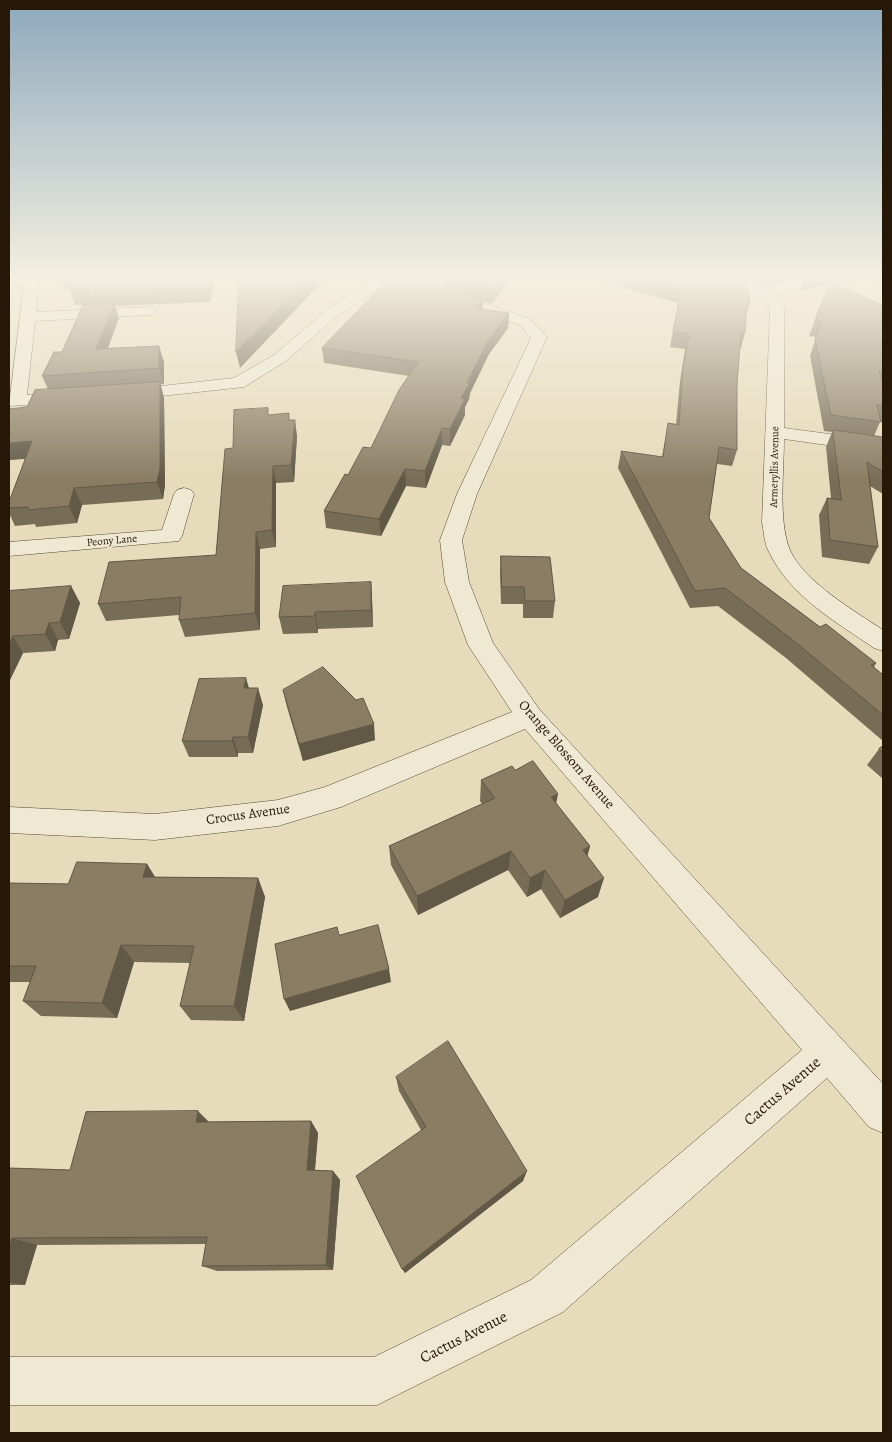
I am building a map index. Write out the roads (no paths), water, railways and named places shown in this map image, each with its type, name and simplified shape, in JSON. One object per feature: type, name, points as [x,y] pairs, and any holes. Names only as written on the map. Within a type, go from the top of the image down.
[{"type":"street","points":[[23,345],[14,400],[87,396]]},
{"type":"street","points":[[106,396],[238,383],[280,358],[295,345]]},
{"type":"street","name":"Orange Blossom Avenue","points":[[535,345],[467,494],[451,540],[457,582],[481,645],[529,716],[883,1113]]},
{"type":"street","name":"Armeryllis Avenue","points":[[777,345],[774,522],[780,552],[798,577],[816,593],[883,642]]},
{"type":"street","points":[[776,432],[883,447]]},
{"type":"street","name":"Peony Lane","points":[[9,549],[171,536],[184,494]]},
{"type":"street","name":"Crocus Avenue","points":[[9,820],[155,827],[278,814],[330,798],[529,716]]},
{"type":"street","name":"Cactus Avenue","points":[[9,1381],[377,1381],[547,1296],[828,1052]]}]
